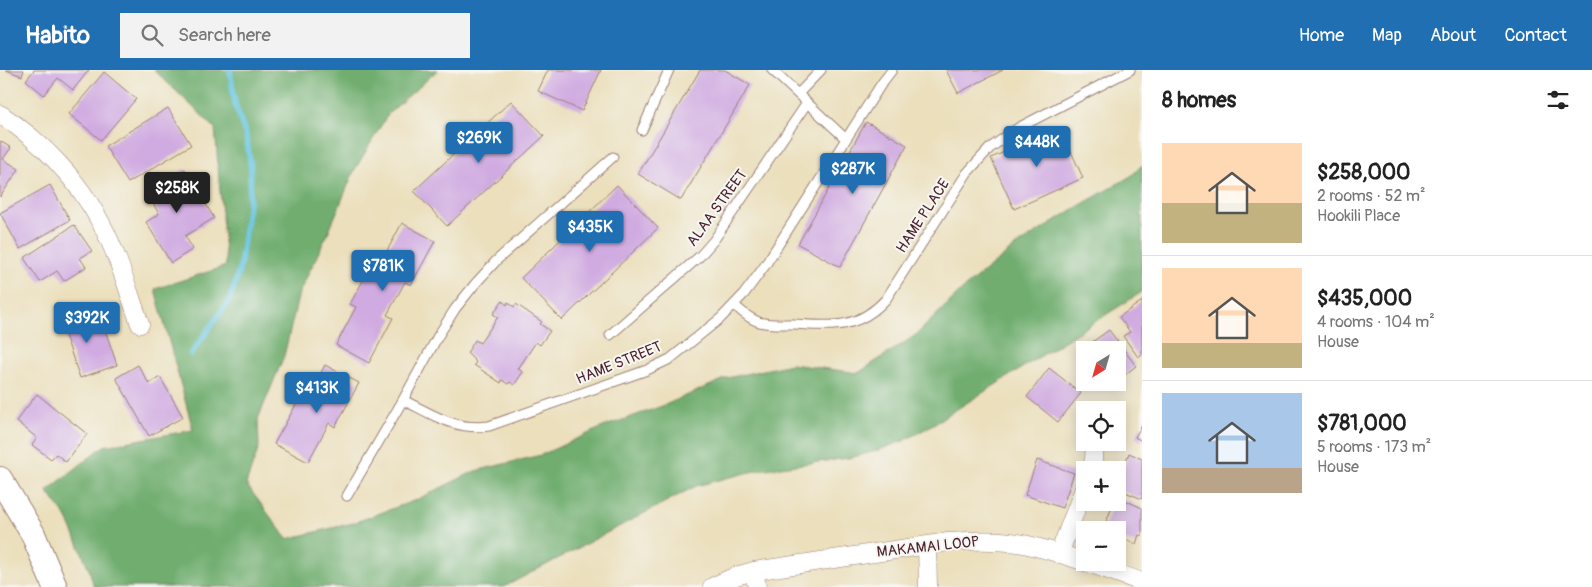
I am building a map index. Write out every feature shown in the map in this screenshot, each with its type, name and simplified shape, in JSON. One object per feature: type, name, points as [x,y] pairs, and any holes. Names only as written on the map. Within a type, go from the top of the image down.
[{"type":"street","points":[[0,114],[45,148],[67,171],[86,196],[102,224],[115,253],[140,324]]},
{"type":"street","points":[[0,479],[33,534],[55,587]]},
{"type":"street","points":[[1060,554],[1076,510]]},
{"type":"street","name":"MAKAMAI LOOP","points":[[712,587],[736,576],[755,579],[927,545],[974,540],[1001,541],[1027,545],[1060,554],[1142,582]]},
{"type":"street","points":[[927,545],[928,587]]},
{"type":"lane","points":[[642,130],[668,70]]},
{"type":"lane","points":[[772,70],[846,139]]},
{"type":"lane","points":[[798,94],[821,70]]},
{"type":"lane","name":"HAME STREET","points":[[403,400],[457,425],[489,426],[659,365],[681,352],[734,305],[764,267],[892,70]]},
{"type":"lane","name":"HAME PLACE","points":[[734,305],[751,318],[767,324],[838,326],[854,322],[868,315],[886,299],[967,173],[990,148],[1018,128],[1130,70]]},
{"type":"lane","name":"ALAA STREET","points":[[610,335],[700,256],[714,240],[807,103]]},
{"type":"lane","points":[[347,496],[455,309],[497,260],[613,157]]},
{"type":"green space","points":[[154,70],[438,70],[388,114],[354,171],[328,233],[299,293],[284,356],[258,419],[259,447],[246,484],[287,539],[353,523],[416,500],[475,471],[541,455],[603,427],[665,405],[727,378],[791,364],[858,373],[916,335],[964,288],[1016,246],[1072,210],[1131,176],[1142,165],[1142,292],[927,428],[903,441],[849,458],[758,470],[696,486],[504,587],[94,587],[89,569],[67,518],[47,491],[104,446],[193,430],[155,289],[226,266],[215,128]]},
{"type":"building","points":[[6,70],[24,70],[22,76]]},
{"type":"building","points":[[34,70],[89,70],[73,90],[58,78],[44,95],[26,80]]},
{"type":"building","points":[[548,70],[601,70],[582,111],[538,91]]},
{"type":"building","points":[[700,70],[725,70],[750,85],[681,200],[638,174]]},
{"type":"building","points":[[946,70],[1003,70],[958,93]]},
{"type":"building","points":[[104,72],[136,99],[101,140],[69,114]]},
{"type":"building","points":[[511,101],[544,136],[447,226],[414,191]]},
{"type":"building","points":[[168,108],[191,145],[128,183],[105,146]]},
{"type":"building","points":[[866,122],[907,145],[840,267],[798,244]]},
{"type":"building","points":[[1060,127],[1083,178],[1014,209],[991,158]]},
{"type":"building","points":[[0,141],[11,148],[3,159],[19,169],[0,197]]},
{"type":"building","points":[[185,169],[214,218],[185,236],[193,249],[171,263],[146,222],[159,214],[147,193]]},
{"type":"building","points":[[50,185],[70,220],[20,249],[0,213]]},
{"type":"building","points":[[617,185],[658,228],[562,320],[521,278]]},
{"type":"building","points":[[402,223],[435,241],[411,285],[405,282],[387,315],[393,318],[369,363],[336,345],[356,307],[350,304],[375,259],[381,262]]},
{"type":"building","points":[[74,225],[92,251],[80,258],[86,267],[64,281],[57,271],[40,282],[24,258]]},
{"type":"building","points":[[502,301],[507,305],[508,302],[514,307],[516,304],[542,322],[540,324],[550,331],[540,345],[536,342],[518,369],[523,372],[514,385],[502,380],[501,383],[474,365],[476,362],[467,353],[475,340],[480,343],[498,317],[493,314]]},
{"type":"building","points":[[1142,301],[1142,354],[1138,357],[1123,336],[1130,332],[1119,317]]},
{"type":"building","points":[[85,309],[91,328],[103,324],[117,365],[80,378],[59,318]]},
{"type":"building","points":[[1109,330],[1117,341],[1094,341]]},
{"type":"building","points":[[1126,353],[1136,366],[1126,374]]},
{"type":"building","points":[[138,365],[149,384],[160,377],[183,417],[149,436],[116,378]]},
{"type":"building","points":[[325,365],[359,383],[335,427],[329,423],[308,462],[274,444],[298,401],[304,404]]},
{"type":"building","points":[[1049,368],[1076,391],[1081,393],[1058,422],[1027,397]]},
{"type":"building","points":[[37,394],[87,434],[66,462],[56,454],[51,459],[32,445],[37,438],[16,421]]},
{"type":"building","points":[[1142,425],[1142,441],[1135,437]]},
{"type":"building","points":[[1129,453],[1142,459],[1142,499],[1126,492],[1126,461]]},
{"type":"building","points":[[1037,460],[1074,473],[1062,508],[1025,495]]},
{"type":"building","points":[[1126,501],[1142,508],[1142,536],[1139,535],[1136,544],[1126,540],[1126,521],[1107,521],[1110,511],[1126,511]]},
{"type":"waterway","points":[[191,354],[230,299],[240,267],[249,202],[251,168],[246,136],[235,104],[230,70]]}]
